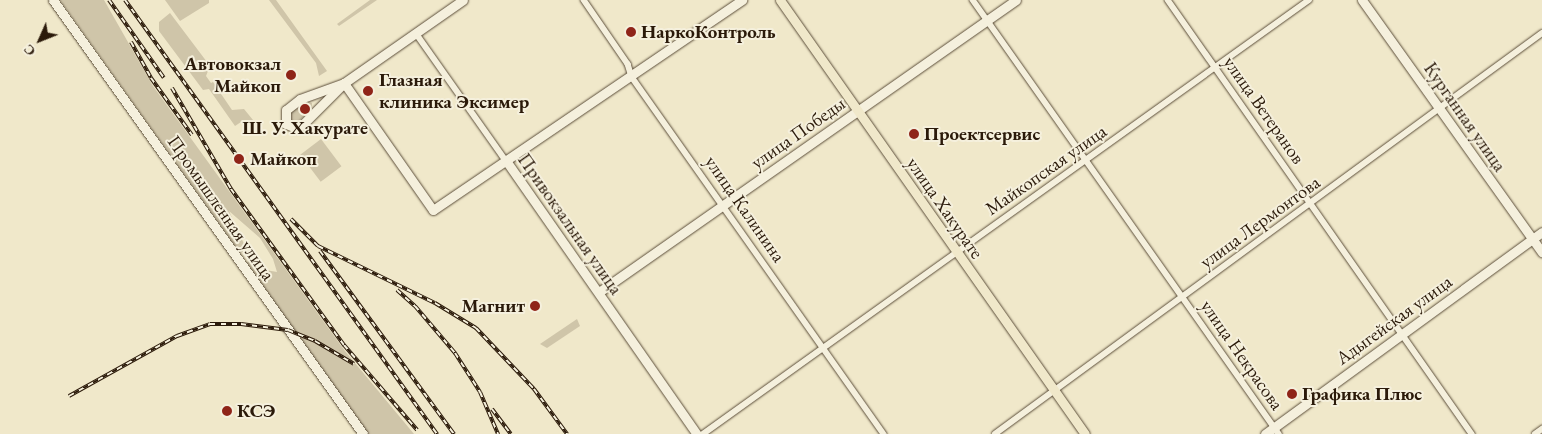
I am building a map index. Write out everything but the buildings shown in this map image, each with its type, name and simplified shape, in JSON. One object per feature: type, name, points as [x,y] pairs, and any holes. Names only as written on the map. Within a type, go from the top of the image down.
[{"type":"main road","name":"улица Хакурате","points":[[780,0],[1085,434]]},
{"type":"street","name":"Промышленная улица","points":[[53,0],[363,434]]},
{"type":"street","points":[[344,83],[305,97],[286,110],[286,124],[299,127],[317,112],[344,83],[463,0]]},
{"type":"street","name":"улица Калинина","points":[[584,0],[628,64],[632,77],[884,434]]},
{"type":"street","points":[[344,83],[432,210],[507,162],[742,0]]},
{"type":"street","name":"улица Некрасова","points":[[973,0],[1277,430]]},
{"type":"street","name":"улица Победы","points":[[599,292],[1016,0]]},
{"type":"street","name":"улица Ветеранов","points":[[1168,0],[1472,434]]},
{"type":"street","name":"Майкопская улица","points":[[703,434],[1309,0]]},
{"type":"street","name":"Курганная улица","points":[[1362,0],[1542,252]]},
{"type":"street","name":"улица Лермонтова","points":[[995,434],[1542,33]]},
{"type":"street","name":"Привокзальная улица","points":[[416,34],[697,434]]},
{"type":"street","points":[[305,97],[316,102],[317,112]]},
{"type":"street","name":"Адыгейская улица","points":[[1265,434],[1277,430],[1402,333],[1542,232]]},
{"type":"street","points":[[1535,434],[1542,429]]},
{"type":"shaded area","points":[[60,0],[104,0],[153,86],[345,351],[414,434],[368,434],[246,263],[249,261],[254,268],[277,272],[273,259],[260,238],[229,211],[244,244],[243,252],[240,253]]},
{"type":"shaded area","points":[[165,0],[209,0],[209,3],[180,21]]},
{"type":"shaded area","points":[[269,0],[276,0],[327,71],[319,76],[316,63]]},
{"type":"shaded area","points":[[370,0],[377,0],[339,26],[337,24]]},
{"type":"shaded area","points":[[170,13],[210,66],[206,76],[211,83],[213,82],[232,110],[244,109],[253,120],[244,126],[241,122],[235,126],[209,89],[203,90],[159,31],[159,22]]},
{"type":"shaded area","points":[[305,101],[312,103],[312,110],[297,122],[290,122],[289,112]]},
{"type":"shaded area","points":[[321,139],[341,166],[321,182],[300,155]]},
{"type":"shaded area","points":[[577,319],[580,326],[547,348],[540,344]]},
{"type":"railway","points":[[109,0],[164,78]]},
{"type":"railway","points":[[125,0],[437,434]]},
{"type":"railway","points":[[131,42],[151,78],[192,135]]},
{"type":"railway","points":[[172,88],[231,189],[344,345],[417,430]]},
{"type":"railway","points":[[291,219],[318,246],[435,303],[476,328],[534,389],[567,434]]},
{"type":"railway","points":[[320,251],[454,434]]},
{"type":"railway","points":[[397,290],[415,306],[455,353],[480,392],[498,434]]},
{"type":"railway","points":[[69,396],[177,336],[210,324],[241,324],[288,330],[315,341],[354,364]]},
{"type":"railway","points":[[492,409],[511,434]]},
{"type":"place","name":"НаркоКонтроль","points":[[631,32]]},
{"type":"place","name":"Автовокзал Майкоп","points":[[291,75]]},
{"type":"place","name":"Глазная клиника Эксимер","points":[[368,91]]},
{"type":"place","name":"Ш. У. Хакурате","points":[[305,109]]},
{"type":"place","name":"Проектсервис","points":[[914,134]]},
{"type":"place","name":"Майкоп","points":[[239,159]]},
{"type":"place","name":"Магнит","points":[[535,306]]},
{"type":"place","name":"Графика Плюс","points":[[1292,394]]},
{"type":"place","name":"КСЭ","points":[[227,411]]}]
